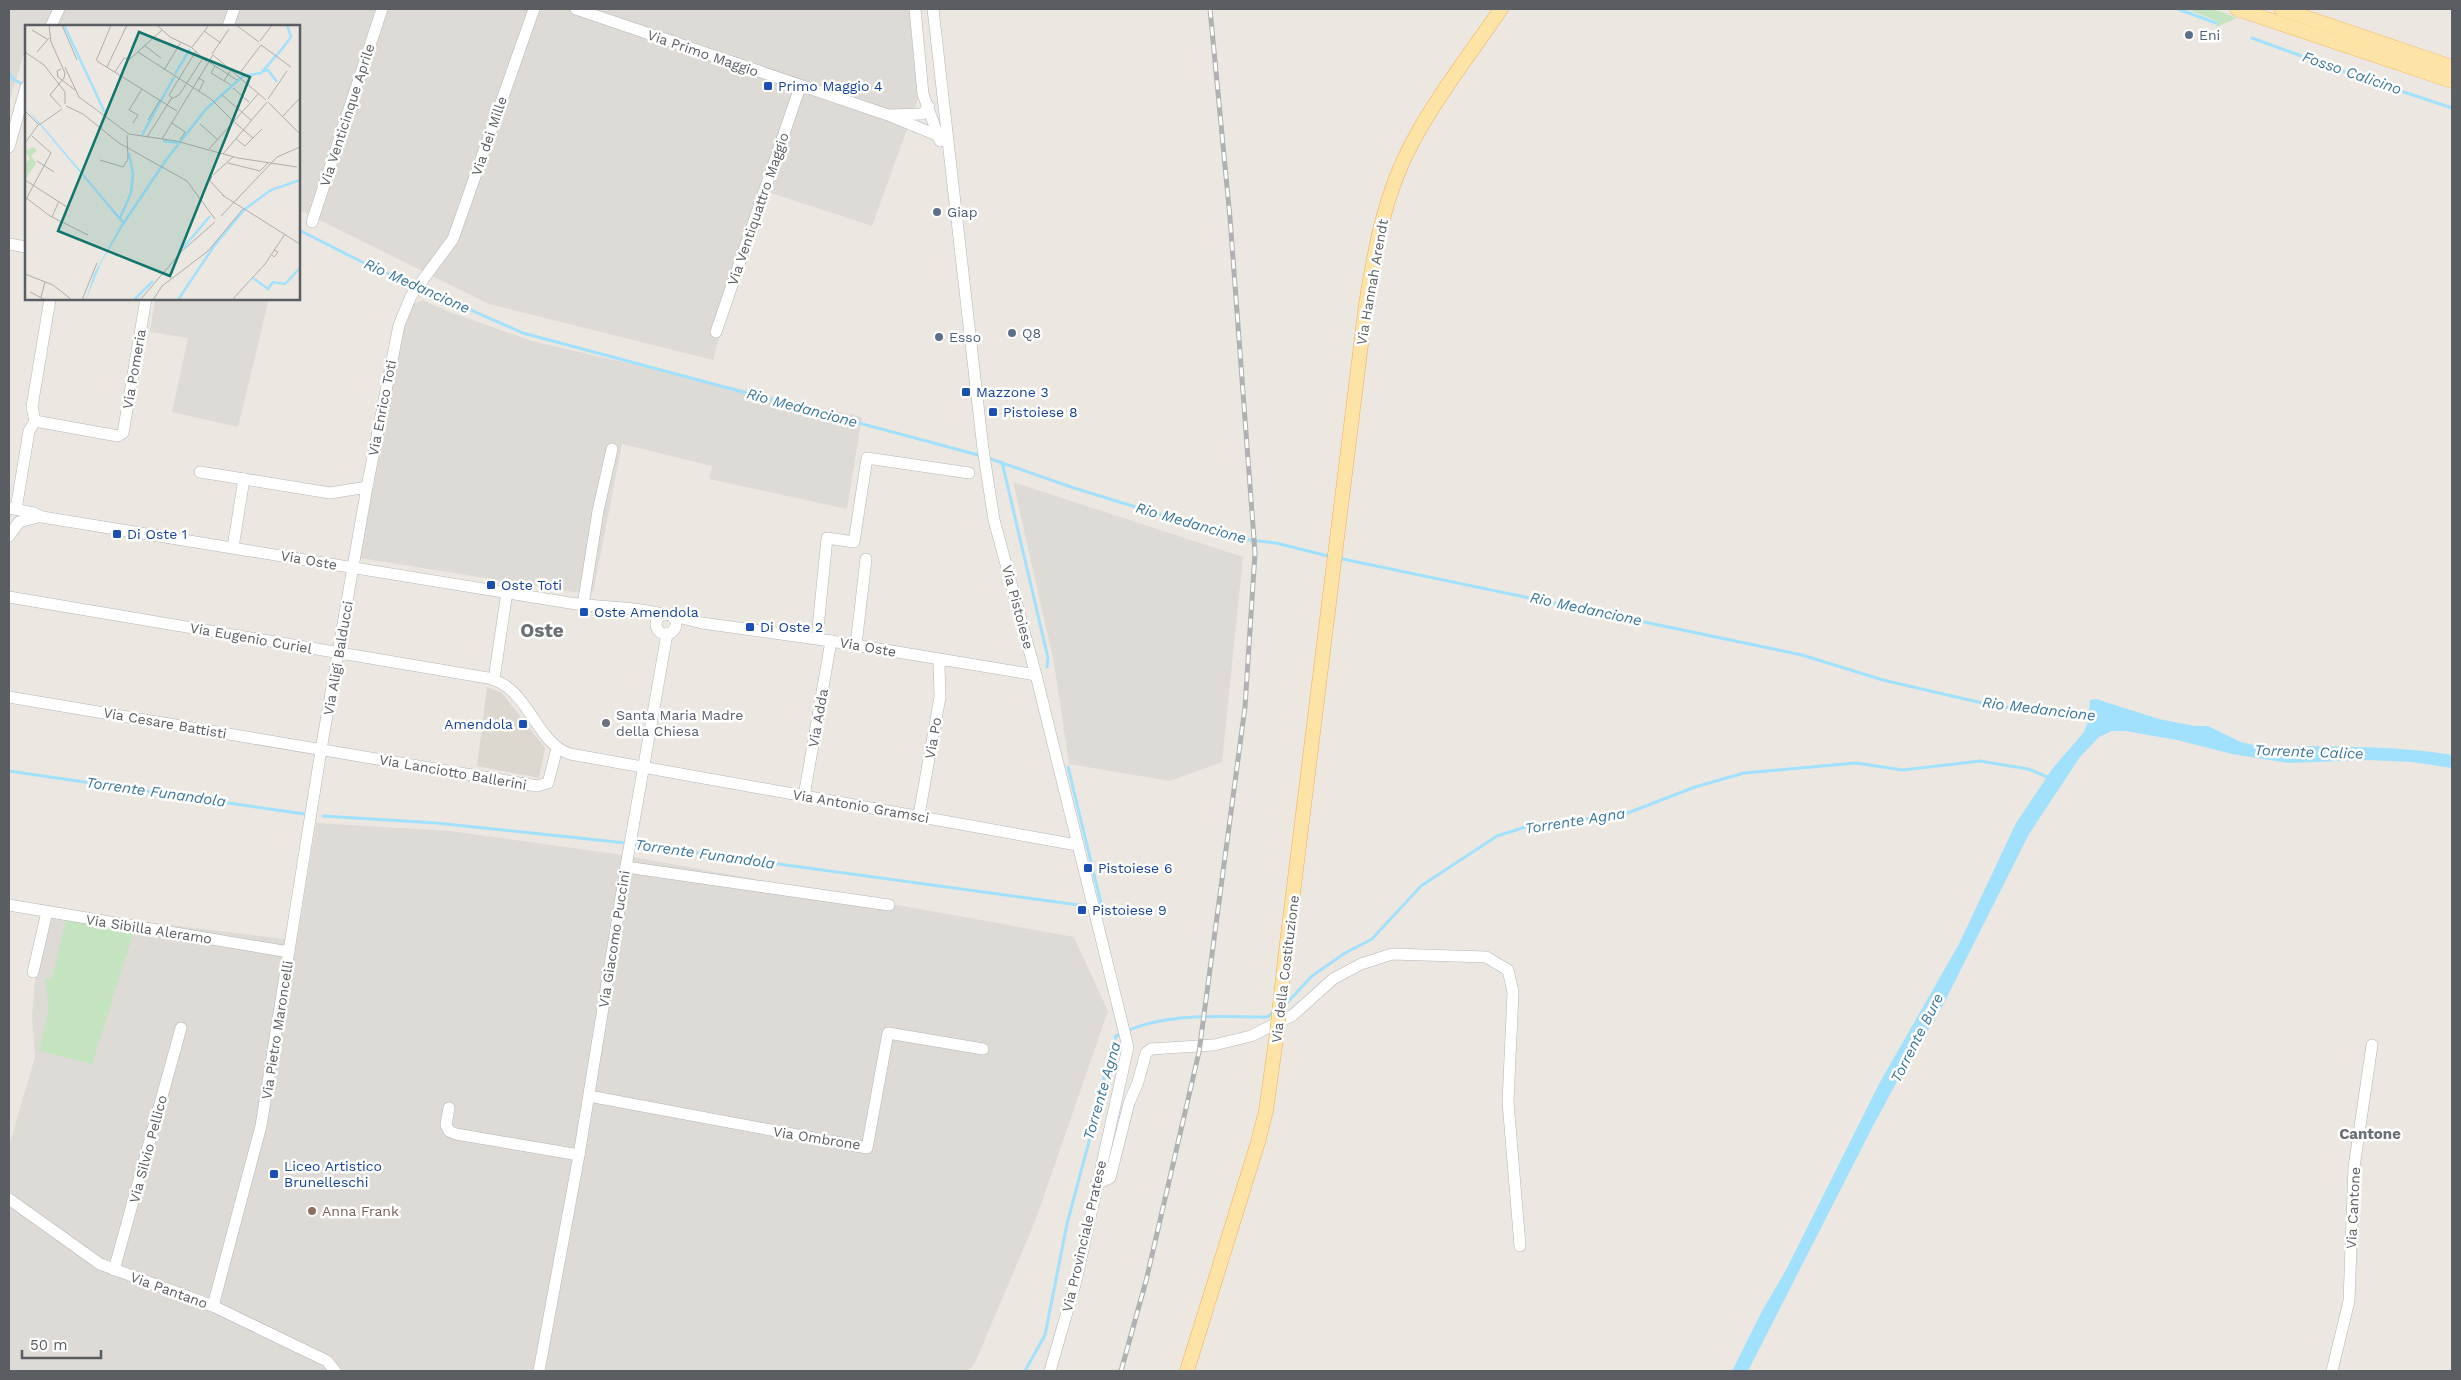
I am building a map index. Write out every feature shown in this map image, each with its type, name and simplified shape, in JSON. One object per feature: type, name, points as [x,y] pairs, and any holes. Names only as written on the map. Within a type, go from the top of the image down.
[{"type":"main road","name":"Via Hannah Arendt","points":[[1334,563],[1366,304],[1379,229],[1388,200],[1412,143],[1501,9]]},
{"type":"main road","points":[[2237,9],[2452,81]]},
{"type":"main road","points":[[2281,9],[2452,67]]},
{"type":"main road","name":"Via della Costituzione","points":[[1187,1371],[1258,1142],[1267,1102],[1334,563]]},
{"type":"street","points":[[51,25],[59,9]]},
{"type":"street","points":[[228,25],[234,9]]},
{"type":"street","name":"Via Venticinque Aprile","points":[[312,222],[382,9]]},
{"type":"street","name":"Via dei Mille","points":[[439,260],[453,239],[534,9]]},
{"type":"street","name":"Via Primo Maggio","points":[[576,9],[800,87],[888,115],[938,136]]},
{"type":"street","name":"Via Pistoiese","points":[[915,9],[923,94],[950,165]]},
{"type":"street","name":"Via Pistoiese","points":[[934,9],[950,165],[986,470],[994,520],[1036,675],[1127,1041]]},
{"type":"street","name":"Via Ventiquattro Maggio","points":[[716,332],[800,87]]},
{"type":"street","points":[[9,143],[25,90]]},
{"type":"street","points":[[929,107],[938,104],[944,96]]},
{"type":"street","name":"Via Primo Maggio","points":[[888,115],[917,115],[922,114],[929,107]]},
{"type":"street","points":[[9,244],[25,247]]},
{"type":"street","name":"Via Enrico Toti","points":[[354,567],[367,487],[399,325],[411,296],[439,260]]},
{"type":"street","points":[[13,509],[29,431],[35,421],[32,407],[50,300]]},
{"type":"street","name":"Via Pomeria","points":[[35,421],[118,436],[124,430],[146,300]]},
{"type":"street","points":[[583,605],[598,511],[612,449]]},
{"type":"street","points":[[817,638],[827,538],[854,542],[867,458],[969,473]]},
{"type":"street","points":[[200,472],[330,493],[367,487]]},
{"type":"street","points":[[233,547],[244,480]]},
{"type":"street","name":"Via Oste","points":[[13,509],[42,517],[583,605],[611,608],[625,607],[745,629],[817,638],[1036,675]]},
{"type":"street","points":[[9,531],[23,520],[42,517]]},
{"type":"street","points":[[856,645],[866,559]]},
{"type":"street","name":"Via Aligi Balducci","points":[[322,749],[354,567]]},
{"type":"street","points":[[507,592],[494,679],[510,687],[557,748]]},
{"type":"street","name":"Via Eugenio Curiel","points":[[9,597],[494,679]]},
{"type":"street","name":"Via Oste","points":[[611,608],[645,618],[657,628]]},
{"type":"street","points":[[667,615],[674,620],[676,626],[673,631],[667,634],[661,633],[657,628],[658,619],[667,615]]},
{"type":"street","name":"Via Giacomo Puccini","points":[[538,1371],[579,1155],[626,864],[667,634]]},
{"type":"street","name":"Via Adda","points":[[804,796],[831,641]]},
{"type":"street","name":"Via Po","points":[[918,815],[940,697],[939,666],[942,660]]},
{"type":"street","name":"Via Cesare Battisti","points":[[9,697],[322,749]]},
{"type":"street","name":"Via Antonio Gramsci","points":[[557,748],[577,756],[918,815],[1077,845]]},
{"type":"street","name":"Via Lanciotto Ballerini","points":[[322,749],[537,786],[548,783],[557,748]]},
{"type":"street","name":"Via Pietro Maroncelli","points":[[213,1306],[261,1126],[322,749]]},
{"type":"street","points":[[626,864],[889,905]]},
{"type":"street","name":"Via Sibilla Aleramo","points":[[9,905],[289,952]]},
{"type":"street","points":[[33,972],[47,912]]},
{"type":"street","points":[[1096,1184],[1110,1178],[1129,1103],[1138,1082],[1146,1053],[1152,1049],[1214,1045],[1251,1036],[1293,1015],[1332,979],[1361,964],[1392,954],[1486,957],[1508,970],[1513,992],[1508,1102],[1520,1246]]},
{"type":"street","name":"Via Silvio Pellico","points":[[114,1270],[181,1028]]},
{"type":"street","name":"Via Ombrone","points":[[589,1096],[867,1148],[888,1033],[983,1049]]},
{"type":"street","name":"Via Provinciale Pratese","points":[[1050,1371],[1076,1281],[1096,1184],[1126,1063],[1127,1041]]},
{"type":"street","name":"Via Cantone","points":[[2332,1371],[2349,1301],[2354,1167],[2372,1045]]},
{"type":"street","points":[[449,1108],[446,1125],[449,1131],[456,1134],[579,1155]]},
{"type":"street","name":"Via Pantano","points":[[9,1200],[87,1257],[114,1270],[213,1306],[327,1361],[335,1371]]},
{"type":"shaded area","points":[[9,9],[909,9],[918,99],[872,226],[762,190],[713,360],[489,304],[300,210],[300,25],[25,25],[25,54],[9,103]]},
{"type":"shaded area","points":[[155,300],[269,300],[238,427],[172,412],[188,338],[150,332]]},
{"type":"shaded area","points":[[423,300],[449,312],[532,341],[862,417],[847,509],[709,479],[712,466],[622,444],[593,593],[573,592],[360,558],[378,443],[403,321],[411,305]]},
{"type":"shaded area","points":[[1013,482],[1243,557],[1222,762],[1170,781],[1069,764],[1054,663]]},
{"type":"shaded area","points":[[487,687],[502,693],[545,748],[539,778],[477,766]]},
{"type":"shaded area","points":[[316,823],[451,831],[616,854],[1074,937],[1108,1011],[1036,1219],[975,1363],[968,1371],[9,1371],[9,1146],[35,1057],[32,1017],[41,904],[136,921],[284,939],[298,935]]},
{"type":"green space","points":[[2187,9],[2213,9],[2237,18],[2216,27],[2217,21]]},
{"type":"green space","points":[[66,920],[133,934],[92,1064],[39,1051],[49,1009],[45,978],[52,979]]},
{"type":"water","points":[[2096,699],[2159,719],[2195,726],[2208,726],[2241,742],[2258,746],[2374,748],[2433,752],[2452,755],[2452,768],[2412,762],[2367,760],[2288,763],[2232,754],[2177,740],[2125,731],[2112,731],[2099,737],[2080,757],[2029,834],[1942,1007],[1900,1076],[1873,1126],[1748,1371],[1732,1371],[1762,1311],[1786,1270],[1880,1082],[1959,944],[2016,823],[2053,768],[2084,732],[2088,722],[2090,700]]},
{"type":"waterway","name":"Fosso Calicino","points":[[2178,9],[2216,23]]},
{"type":"waterway","name":"Fosso Calicino","points":[[2252,38],[2452,108]]},
{"type":"waterway","name":"Rio Medancione","points":[[9,73],[13,79],[25,86]]},
{"type":"waterway","name":"Rio Medancione","points":[[300,231],[362,262],[416,286]]},
{"type":"waterway","name":"Rio Medancione","points":[[421,288],[523,333],[982,456]]},
{"type":"waterway","name":"Rio Medancione","points":[[988,458],[1074,488],[1240,539],[1276,543],[1332,557]]},
{"type":"waterway","points":[[1002,462],[1048,658],[1047,667]]},
{"type":"waterway","name":"Rio Medancione","points":[[1338,558],[1802,655],[1883,680],[1995,706],[2092,717]]},
{"type":"waterway","name":"Torrente Agna","points":[[1284,1006],[1312,976],[1345,953],[1372,939],[1421,886],[1497,836],[1529,826],[1625,814],[1695,787],[1744,773],[1856,763],[1903,770],[1980,761],[2028,769],[2050,778]]},
{"type":"waterway","name":"Torrente Funandola","points":[[1068,767],[1101,903],[1099,907]]},
{"type":"waterway","name":"Torrente Funandola","points":[[9,771],[304,814]]},
{"type":"waterway","name":"Torrente Funandola","points":[[323,816],[436,823],[626,843]]},
{"type":"waterway","name":"Torrente Funandola","points":[[633,844],[1086,906]]},
{"type":"waterway","name":"Torrente Agna","points":[[1127,1031],[1143,1025],[1178,1018],[1214,1016],[1267,1017],[1274,1012]]},
{"type":"waterway","name":"Torrente Agna","points":[[1025,1371],[1045,1335],[1067,1224],[1096,1115],[1110,1051],[1116,1036],[1121,1034]]},
{"type":"railway","points":[[1121,1371],[1146,1281],[1199,1052],[1245,707],[1255,553],[1230,218],[1210,9]]},
{"type":"place","name":"Eni","points":[[2189,35]]},
{"type":"place","name":"Primo Maggio 4","points":[[768,86]]},
{"type":"place","name":"Giap","points":[[937,212]]},
{"type":"place","name":"Q8","points":[[1012,333]]},
{"type":"place","name":"Esso","points":[[939,337]]},
{"type":"place","name":"Mazzone 3","points":[[966,392]]},
{"type":"place","name":"Pistoiese 8","points":[[993,412]]},
{"type":"place","name":"Di Oste 1","points":[[117,534]]},
{"type":"place","name":"Oste Toti","points":[[491,585]]},
{"type":"place","name":"Oste Amendola","points":[[584,612]]},
{"type":"place","name":"Di Oste 2","points":[[750,627]]},
{"type":"place","name":"Santa Maria Madre della Chiesa","points":[[606,723]]},
{"type":"place","name":"Amendola","points":[[523,724]]},
{"type":"place","name":"Pistoiese 6","points":[[1088,868]]},
{"type":"place","name":"Pistoiese 9","points":[[1082,910]]},
{"type":"place","name":"Liceo Artistico Brunelleschi","points":[[274,1174]]},
{"type":"place","name":"Anna Frank","points":[[312,1211]]},
{"type":"district","name":"Oste","points":[[542,630]]},
{"type":"district","name":"Cantone","points":[[2370,1134]]},
{"type":"water label","name":"Torrente Calice","points":[[2309,752]]},
{"type":"water label","name":"Torrente Bure","points":[[1917,1038]]}]
